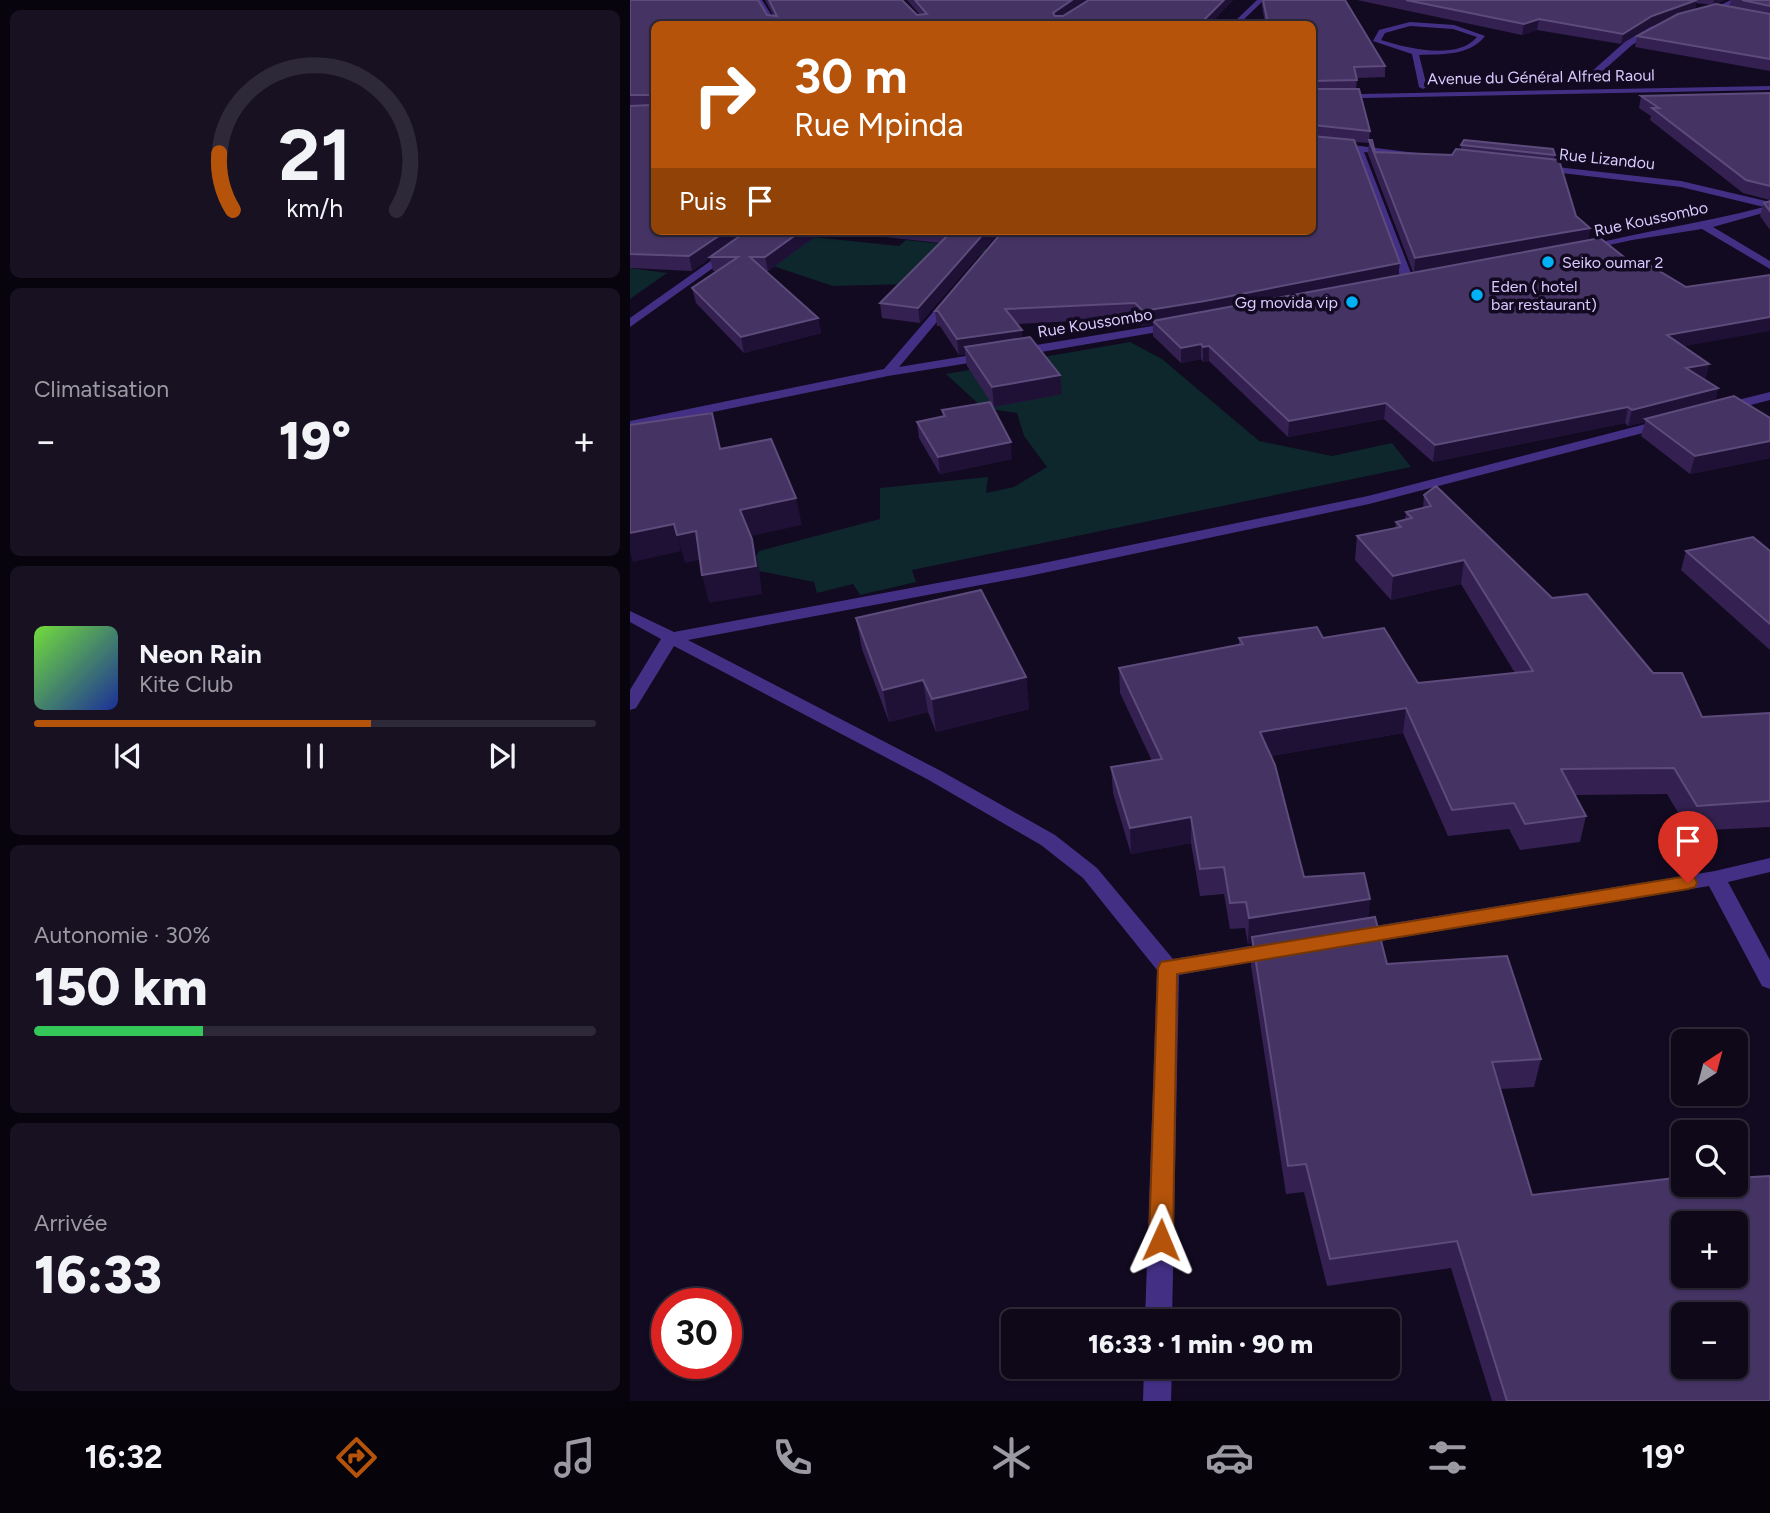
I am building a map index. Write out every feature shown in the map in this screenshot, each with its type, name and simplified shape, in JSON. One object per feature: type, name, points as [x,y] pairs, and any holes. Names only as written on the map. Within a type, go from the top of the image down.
[{"type":"street","points":[[759,0],[773,21]]},
{"type":"street","points":[[1238,21],[1261,0]]},
{"type":"street","points":[[1692,17],[1717,10],[1736,0]]},
{"type":"street","points":[[1704,8],[1730,13]]},
{"type":"street","points":[[1584,83],[1629,43],[1667,23]]},
{"type":"street","points":[[1410,24],[1454,27],[1481,36],[1474,45],[1447,52],[1415,53],[1377,41],[1382,32],[1410,24]]},
{"type":"street","points":[[1415,53],[1423,87]]},
{"type":"street","name":"Avenue du Général Alfred Raoul","points":[[1316,89],[1770,81]]},
{"type":"street","name":"Avenue du Général Alfred Raoul","points":[[1316,97],[1770,88]]},
{"type":"street","points":[[1316,144],[1429,156]]},
{"type":"street","points":[[1359,149],[1414,280],[1394,284]]},
{"type":"street","name":"Rue Lizandou","points":[[1526,166],[1681,184],[1770,207]]},
{"type":"street","name":"Rue Koussombo","points":[[1576,252],[1631,237],[1704,226],[1770,207]]},
{"type":"street","points":[[1704,226],[1769,263]]},
{"type":"street","points":[[630,323],[755,235]]},
{"type":"street","points":[[888,372],[956,292]]},
{"type":"street","name":"Rue Koussombo","points":[[630,425],[888,372],[1191,324]]},
{"type":"street","points":[[1703,413],[1770,396]]},
{"type":"street","points":[[630,704],[670,638],[1029,571],[1355,502],[1676,420]]},
{"type":"street","points":[[630,616],[934,775],[1048,840],[1090,873],[1168,968],[1159,1309]]},
{"type":"street","points":[[1332,941],[1715,878],[1770,864]]},
{"type":"street","points":[[1715,878],[1770,980]]},
{"type":"street","points":[[1168,968],[1291,947]]},
{"type":"street","points":[[1157,1401],[1158,1379]]},
{"type":"green space","points":[[793,235],[899,246],[906,240],[987,249],[946,283],[833,286],[755,260]]},
{"type":"green space","points":[[630,268],[667,273],[630,299]]},
{"type":"green space","points":[[1130,342],[1162,359],[1259,441],[1332,456],[1392,443],[1411,467],[912,570],[916,582],[860,595],[853,584],[817,593],[814,582],[749,569],[759,551],[880,519],[880,488],[988,477],[986,493],[1014,487],[1047,467],[1024,436],[1017,413],[983,408],[946,374]]},
{"type":"building","points":[[630,0],[758,0],[767,15],[777,16],[769,0],[902,0],[917,15],[927,14],[915,0],[1072,0],[1053,13],[1055,16],[1063,16],[1089,0],[1224,0],[1203,21],[651,21],[651,95],[630,95]]},
{"type":"building","points":[[1263,0],[1345,0],[1385,66],[1354,67],[1357,80],[1316,81],[1316,21],[1267,21]]},
{"type":"building","points":[[1406,0],[1697,0],[1652,16],[1623,34],[1539,19],[1524,24]]},
{"type":"building","points":[[1742,0],[1770,0],[1770,6]]},
{"type":"building","points":[[1716,4],[1770,14],[1770,59],[1637,36],[1678,14]]},
{"type":"building","points":[[1316,89],[1359,89],[1370,131],[1316,125]]},
{"type":"building","points":[[1770,93],[1770,186],[1746,180],[1652,108],[1659,108],[1641,96]]},
{"type":"building","points":[[651,105],[651,235],[720,235],[689,256],[630,254],[630,106]]},
{"type":"building","points":[[1316,136],[1354,140],[1400,263],[1143,311],[1135,303],[1005,309],[1022,330],[957,339],[938,311],[935,311],[1000,235],[1316,235]]},
{"type":"building","points":[[1369,140],[1372,140],[1375,152],[1452,155],[1456,149],[1559,160],[1576,216],[1590,228],[1415,258]]},
{"type":"building","points":[[1464,140],[1553,149],[1555,155],[1461,145]]},
{"type":"building","points":[[741,235],[795,235],[765,257],[750,257],[818,318],[741,337],[692,288],[738,257],[710,257]]},
{"type":"building","points":[[948,235],[982,235],[918,308],[880,303]]},
{"type":"building","points":[[1600,238],[1634,265],[1646,263],[1686,287],[1770,275],[1770,317],[1667,335],[1709,364],[1686,368],[1718,388],[1632,410],[1628,407],[1435,445],[1386,403],[1289,421],[1209,346],[1203,347],[1201,344],[1181,348],[1153,321]]},
{"type":"building","points":[[1030,337],[1060,375],[992,387],[965,347]]},
{"type":"building","points":[[1734,396],[1770,418],[1770,441],[1695,456],[1645,419]]},
{"type":"building","points":[[990,402],[1011,442],[938,457],[917,422],[945,416],[942,410]]},
{"type":"building","points":[[712,413],[720,449],[771,439],[796,498],[740,510],[752,539],[756,566],[702,575],[696,531],[677,535],[674,524],[630,533],[630,425]]},
{"type":"building","points":[[1436,486],[1552,598],[1587,594],[1653,673],[1682,673],[1702,717],[1770,713],[1770,801],[1697,806],[1674,768],[1561,769],[1586,816],[1525,824],[1514,803],[1452,810],[1406,708],[1260,732],[1275,765],[1304,877],[1364,873],[1370,899],[1249,918],[1246,902],[1230,903],[1224,867],[1200,869],[1191,817],[1130,828],[1111,767],[1162,759],[1119,668],[1243,644],[1239,638],[1317,627],[1323,638],[1384,628],[1418,683],[1533,671],[1464,560],[1393,576],[1357,536],[1401,527],[1396,522],[1412,518],[1406,512],[1431,506],[1424,495]]},
{"type":"building","points":[[1753,537],[1770,551],[1770,624],[1686,551]]},
{"type":"building","points":[[981,590],[1026,677],[932,699],[923,680],[883,690],[856,618]]},
{"type":"building","points":[[1375,917],[1387,964],[1507,956],[1541,1059],[1492,1062],[1532,1195],[1671,1179],[1671,1197],[1748,1197],[1748,1177],[1770,1176],[1770,1401],[1507,1401],[1457,1241],[1330,1259],[1306,1164],[1288,1166],[1252,937]]},
{"type":"place","name":"Seiko oumar 2","points":[[1548,262]]},
{"type":"place","name":"Eden ( hotel bar restaurant)","points":[[1477,295]]},
{"type":"place","name":"Gg movida vip","points":[[1352,302]]},
{"type":"route","points":[[1161,1240],[1168,968],[1688,883]]}]
